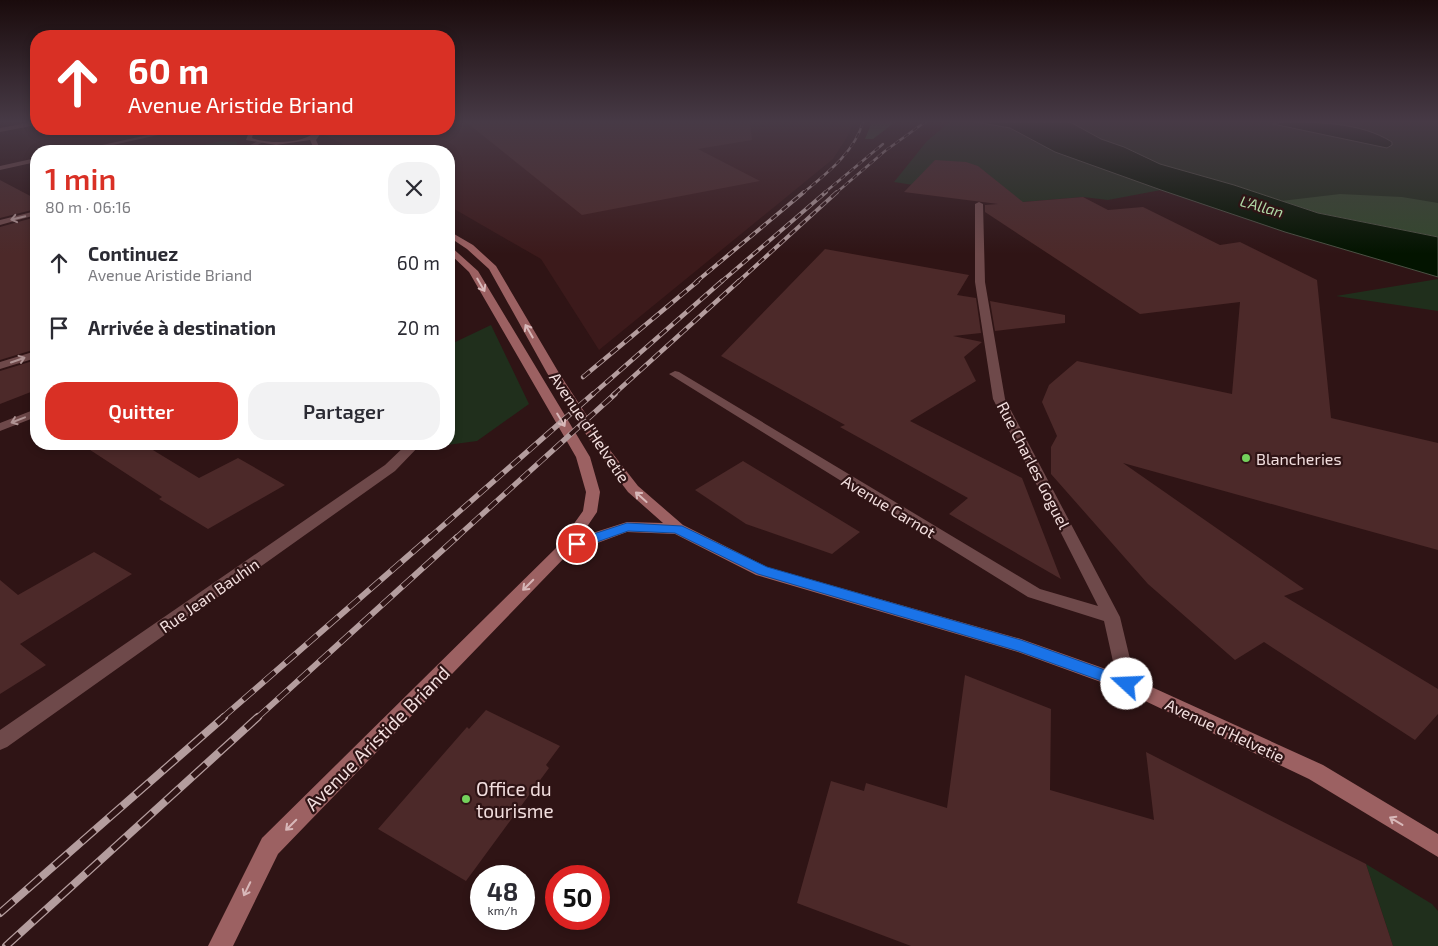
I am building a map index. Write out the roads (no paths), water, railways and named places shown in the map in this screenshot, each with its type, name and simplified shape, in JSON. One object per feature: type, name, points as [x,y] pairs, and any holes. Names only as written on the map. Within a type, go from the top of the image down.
[{"type":"main road","name":"Avenue d'Helvetie","points":[[455,238],[470,247],[493,268],[553,373],[601,448],[633,489],[678,529],[762,571],[1021,646],[1127,684],[1316,772],[1438,846]]},
{"type":"main road","name":"Avenue d'Helvetie","points":[[455,254],[473,271],[583,457]]},
{"type":"main road","name":"Avenue Aristide Briand","points":[[220,946],[270,846],[563,550],[590,512],[592,492],[583,457]]},
{"type":"main road","name":"Avenue Aristide Briand","points":[[563,550],[605,533],[627,527],[678,529]]},
{"type":"street","name":"Rue Charles Goguel","points":[[979,204],[980,282],[999,399],[1112,617],[1127,684]]},
{"type":"street","points":[[0,223],[30,216]]},
{"type":"street","points":[[0,366],[30,356]]},
{"type":"street","name":"Avenue Carnot","points":[[676,374],[1034,593],[1112,617]]},
{"type":"street","points":[[0,427],[30,415]]},
{"type":"street","name":"Rue Jean Bauhin","points":[[0,741],[390,468],[408,450]]},
{"type":"water","name":"L'Allan","points":[[1094,166],[1168,166],[1234,185],[1318,213],[1438,237],[1438,277],[1285,232]]},
{"type":"railway","points":[[803,193],[834,166]]},
{"type":"railway","points":[[824,193],[856,166]]},
{"type":"railway","points":[[836,193],[867,166]]},
{"type":"railway","points":[[696,282],[804,192]]},
{"type":"railway","points":[[721,282],[826,192]]},
{"type":"railway","points":[[738,282],[837,192]]},
{"type":"railway","points":[[583,377],[698,281]]},
{"type":"railway","points":[[592,395],[722,281]]},
{"type":"railway","points":[[613,395],[739,281]]},
{"type":"railway","points":[[429,538],[593,394]]},
{"type":"railway","points":[[456,538],[615,394]]},
{"type":"railway","points":[[222,718],[430,537]]},
{"type":"railway","points":[[257,718],[457,537]]},
{"type":"railway","points":[[0,913],[224,717]]},
{"type":"railway","points":[[6,946],[258,717]]},
{"type":"place","name":"Blancheries","points":[[1246,458]]},
{"type":"place","name":"Office du tourisme","points":[[466,799]]}]
